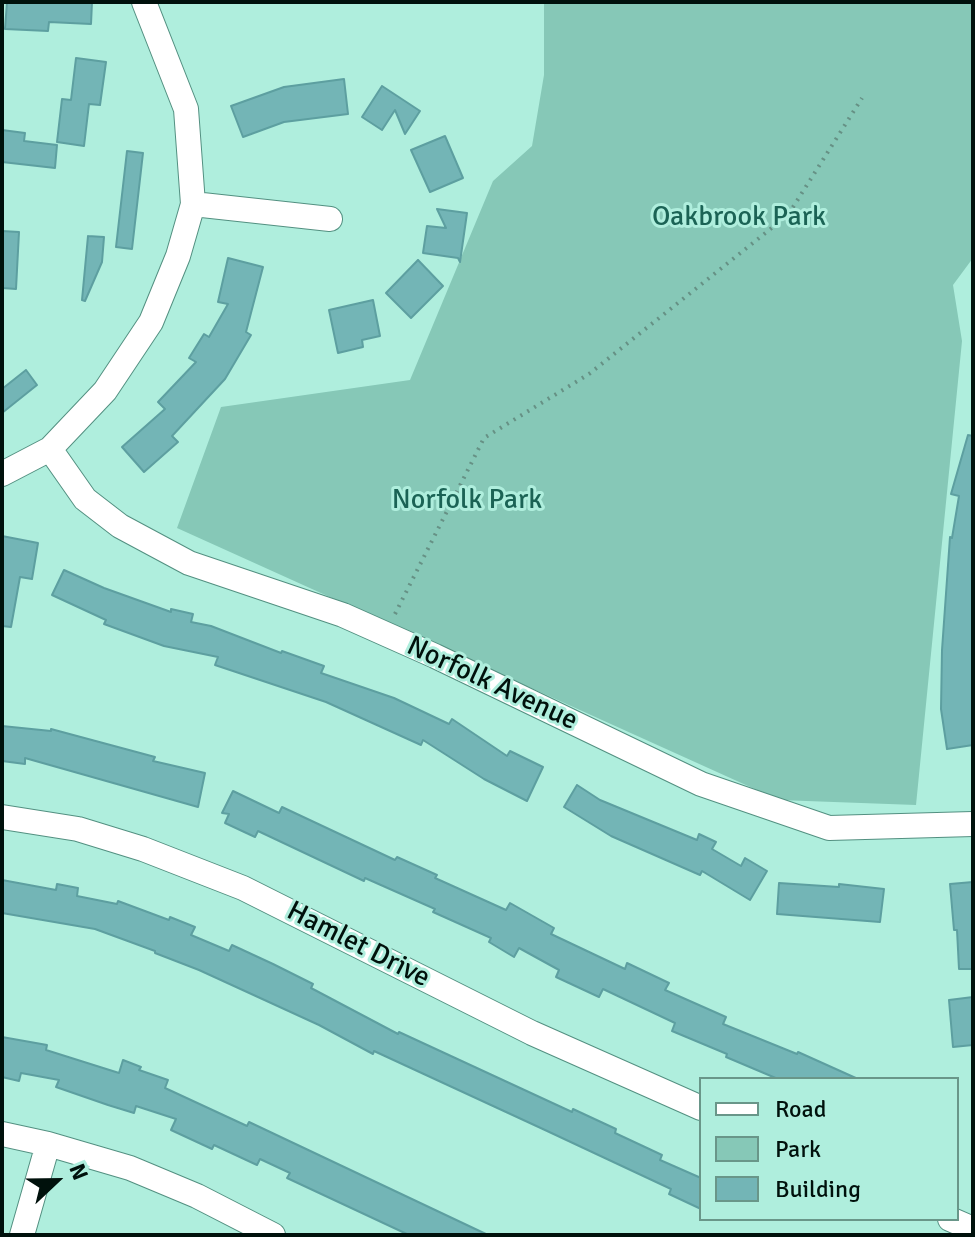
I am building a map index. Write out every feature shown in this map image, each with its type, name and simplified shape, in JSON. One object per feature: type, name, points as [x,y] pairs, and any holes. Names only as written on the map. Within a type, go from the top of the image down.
[{"type":"street","points":[[2,474],[50,449],[105,391],[151,322],[178,256],[193,204],[186,109],[144,2]]},
{"type":"street","points":[[193,204],[330,219]]},
{"type":"street","name":"Norfolk Avenue","points":[[50,449],[85,499],[120,526],[189,563],[343,615],[701,784],[829,828],[973,824]]},
{"type":"street","name":"Hamlet Drive","points":[[2,817],[78,829],[143,849],[243,888],[532,1033],[699,1107]]},
{"type":"street","points":[[2,1134],[130,1168],[273,1235]]},
{"type":"street","points":[[22,1235],[48,1144]]},
{"type":"street","points":[[955,1221],[973,1229]]},
{"type":"path","points":[[385,634],[484,438],[589,374],[788,215],[862,98]]},
{"type":"green space","points":[[544,2],[973,2],[973,258],[953,285],[962,341],[916,805],[779,800],[177,528],[221,407],[410,380],[493,181],[532,146],[544,75]]},
{"type":"building","points":[[7,2],[92,2],[91,24],[49,22],[48,31],[5,29]]},
{"type":"building","points":[[76,58],[106,62],[100,105],[89,104],[84,146],[57,142],[62,99],[71,100]]},
{"type":"building","points":[[344,79],[348,114],[284,122],[243,137],[231,106],[284,87]]},
{"type":"building","points":[[382,86],[420,111],[405,134],[395,110],[382,130],[362,117]]},
{"type":"building","points":[[2,130],[25,133],[24,141],[57,145],[55,168],[2,162]]},
{"type":"building","points":[[445,136],[463,178],[430,192],[411,150]]},
{"type":"building","points":[[127,151],[143,153],[132,249],[116,247]]},
{"type":"building","points":[[437,209],[467,213],[460,262],[458,258],[423,253],[427,226],[446,228]]},
{"type":"building","points":[[2,231],[19,232],[16,289],[2,288]]},
{"type":"building","points":[[88,236],[104,237],[102,262],[85,301],[82,300]]},
{"type":"building","points":[[228,258],[263,267],[246,332],[251,335],[225,379],[172,436],[178,442],[144,472],[122,447],[165,409],[158,402],[196,362],[189,358],[204,334],[209,337],[228,304],[218,302]]},
{"type":"building","points":[[418,260],[443,286],[411,318],[386,293]]},
{"type":"building","points":[[373,300],[380,336],[362,340],[363,347],[338,353],[329,310]]},
{"type":"building","points":[[26,370],[37,385],[2,413],[2,389]]},
{"type":"building","points":[[968,435],[973,436],[973,745],[947,749],[941,709],[942,650],[950,537],[959,496],[951,494]]},
{"type":"building","points":[[2,536],[38,543],[32,579],[20,577],[11,627],[2,626]]},
{"type":"building","points":[[64,570],[171,612],[171,609],[193,614],[191,622],[211,626],[324,666],[321,673],[394,698],[449,724],[452,719],[507,756],[510,751],[543,767],[527,801],[484,779],[423,740],[421,745],[326,702],[215,665],[218,657],[164,646],[104,624],[106,620],[52,595]]},
{"type":"building","points":[[2,726],[51,729],[155,757],[153,761],[205,773],[198,807],[25,758],[25,764],[2,761]]},
{"type":"building","points":[[577,785],[600,800],[697,840],[699,834],[716,842],[712,849],[741,866],[745,858],[767,871],[750,900],[702,871],[700,875],[611,836],[564,807]]},
{"type":"building","points":[[233,791],[279,813],[282,807],[395,860],[397,857],[437,875],[435,878],[506,910],[510,903],[554,928],[551,934],[625,969],[627,963],[669,983],[665,990],[726,1017],[723,1024],[854,1077],[773,1077],[672,1031],[675,1023],[603,989],[599,997],[556,977],[559,970],[519,948],[514,957],[489,942],[491,938],[433,912],[435,909],[365,878],[364,881],[258,831],[255,837],[225,823],[229,814],[222,813]]},
{"type":"building","points":[[2,880],[56,890],[57,884],[78,888],[77,896],[117,904],[118,901],[195,927],[191,935],[229,951],[232,945],[313,984],[311,988],[398,1034],[616,1129],[615,1133],[662,1155],[660,1160],[699,1177],[699,1208],[669,1194],[671,1189],[155,951],[95,929],[2,913]]},
{"type":"building","points":[[973,882],[973,969],[959,969],[950,884]]},
{"type":"building","points":[[779,883],[839,887],[839,884],[884,889],[880,922],[777,914]]},
{"type":"building","points":[[973,997],[973,1045],[953,1047],[949,1000]]},
{"type":"building","points":[[2,1037],[47,1045],[46,1050],[119,1073],[123,1060],[141,1067],[139,1070],[168,1080],[165,1088],[247,1126],[249,1122],[488,1235],[409,1235],[287,1178],[290,1173],[260,1159],[257,1165],[171,1130],[176,1119],[136,1106],[134,1113],[108,1105],[56,1087],[59,1080],[21,1073],[19,1081],[2,1077]]},
{"type":"park label","name":"Oakbrook Park","points":[[739,218]]},
{"type":"park label","name":"Norfolk Park","points":[[467,501]]}]
